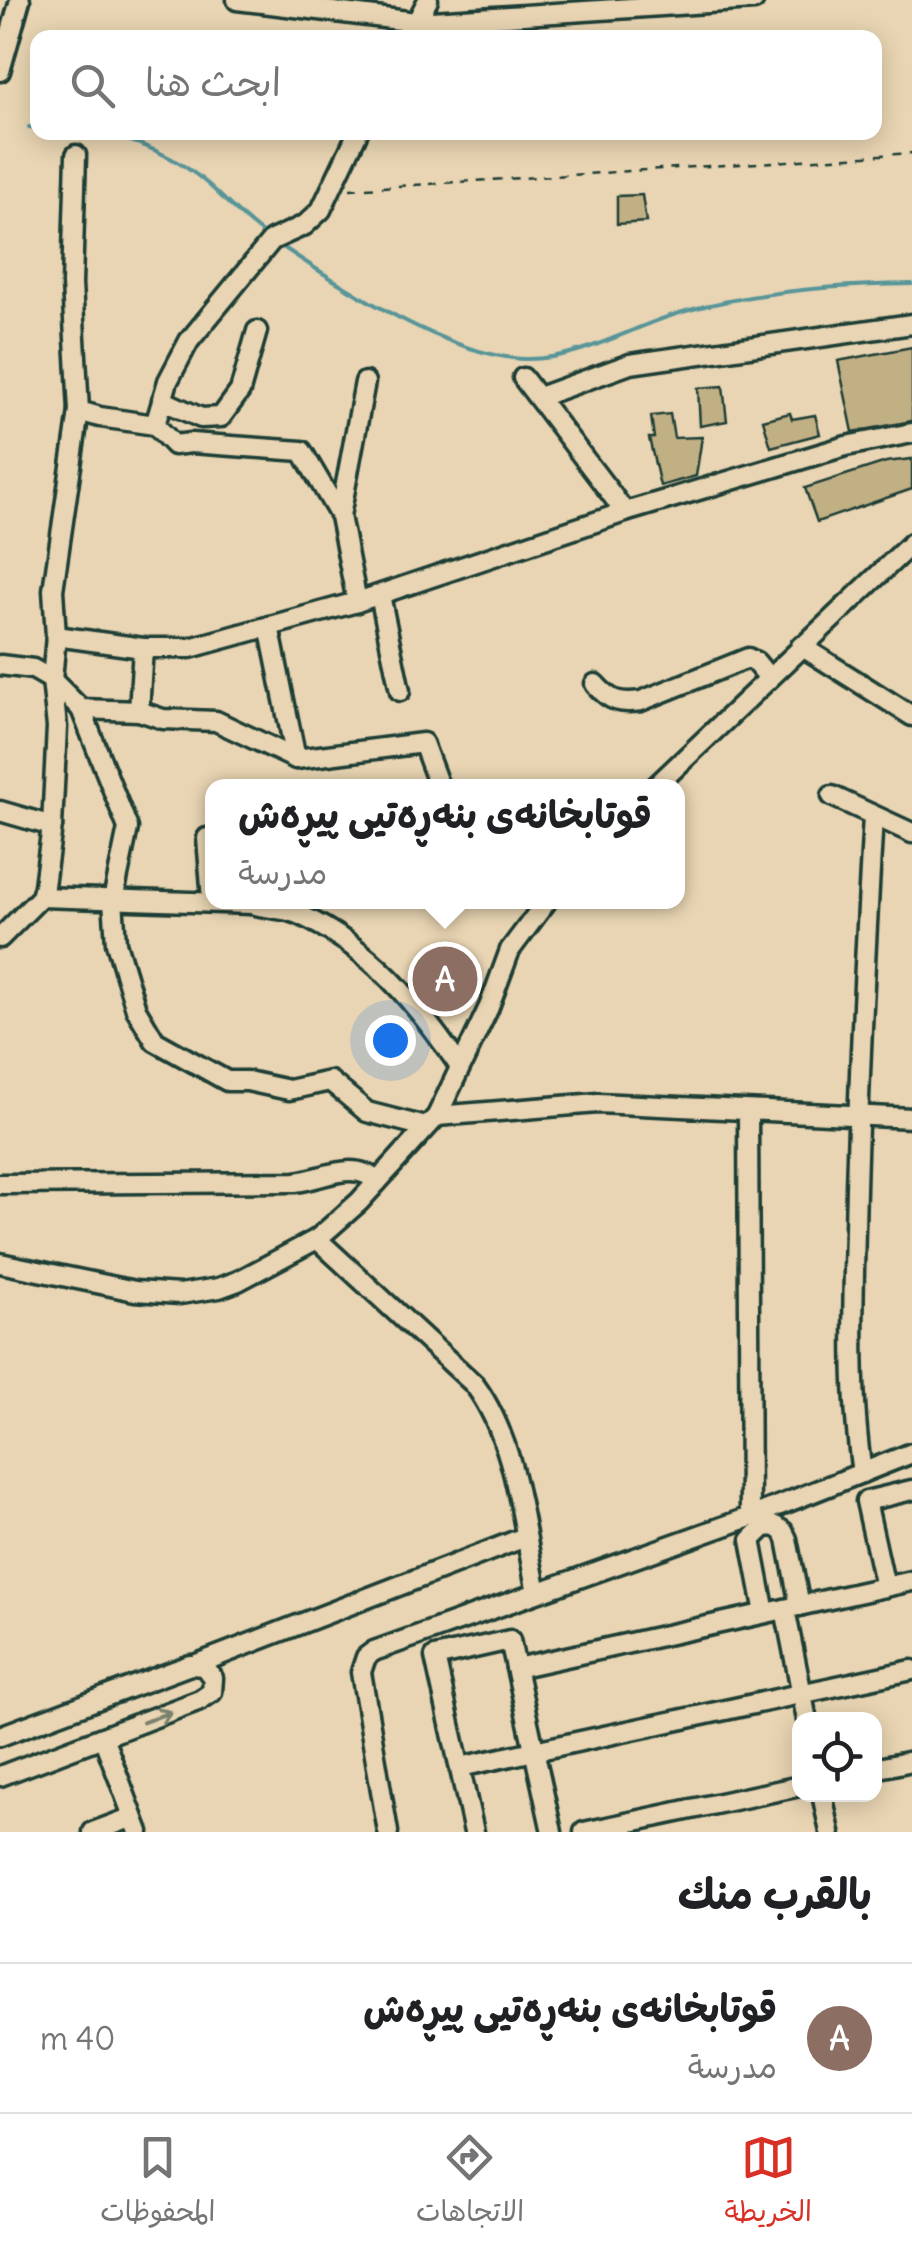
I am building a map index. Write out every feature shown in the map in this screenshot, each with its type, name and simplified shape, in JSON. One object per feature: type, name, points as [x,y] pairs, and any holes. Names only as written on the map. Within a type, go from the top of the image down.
[{"type":"street","points":[[0,71],[18,0]]},
{"type":"street","points":[[237,0],[412,30],[754,0]]},
{"type":"street","points":[[412,30],[428,0]]},
{"type":"street","points":[[155,425],[168,382],[189,340],[234,291],[272,240],[306,225],[321,210],[354,140]]},
{"type":"street","points":[[0,938],[41,898],[52,826],[57,728],[52,680],[56,636],[53,590],[79,411],[72,284],[76,155]]},
{"type":"street","points":[[540,396],[630,364],[912,324]]},
{"type":"street","points":[[162,400],[201,418],[221,417],[240,391],[257,331]]},
{"type":"street","points":[[523,378],[625,512]]},
{"type":"street","points":[[340,516],[365,382]]},
{"type":"street","points":[[79,411],[100,418],[155,425],[174,444],[302,451],[340,516],[357,602]]},
{"type":"street","points":[[56,636],[142,648],[190,648],[380,595],[625,512],[846,446],[912,433]]},
{"type":"street","points":[[663,779],[912,543]]},
{"type":"street","points":[[380,595],[400,692]]},
{"type":"street","points":[[268,626],[296,759]]},
{"type":"street","points":[[801,646],[910,714]]},
{"type":"street","points":[[139,710],[142,648]]},
{"type":"street","points":[[595,684],[609,699],[624,703],[748,658],[769,678]]},
{"type":"street","points":[[0,666],[33,669],[52,680],[82,709],[128,828],[113,900],[116,943],[136,1009],[155,1042],[226,1081],[289,1090],[330,1081],[367,1112],[432,1121],[598,1103],[912,1118]]},
{"type":"street","points":[[82,709],[139,710],[163,719],[216,722],[296,759],[423,743],[436,779]]},
{"type":"street","points":[[832,796],[912,833]]},
{"type":"street","points":[[0,810],[52,826]]},
{"type":"street","points":[[862,1474],[853,1416],[852,1360],[857,1115],[873,817]]},
{"type":"street","points":[[41,898],[205,902]]},
{"type":"street","points":[[300,909],[385,971],[410,998],[460,1068]]},
{"type":"street","points":[[0,1263],[109,1286],[180,1294],[238,1281],[317,1239],[377,1182],[432,1121],[490,1006],[510,950],[541,909]]},
{"type":"street","points":[[748,1112],[750,1517]]},
{"type":"street","points":[[0,1184],[295,1182],[356,1169],[369,1173],[377,1182]]},
{"type":"street","points":[[317,1239],[474,1384],[486,1401],[504,1438],[537,1592]]},
{"type":"street","points":[[388,1832],[363,1692],[361,1672],[366,1657],[387,1644],[750,1517],[912,1454]]},
{"type":"street","points":[[885,1587],[866,1501],[912,1490]]},
{"type":"street","points":[[765,1613],[751,1540],[764,1527],[776,1526],[783,1530],[795,1580],[792,1607],[805,1712]]},
{"type":"street","points":[[0,1736],[198,1664],[525,1536]]},
{"type":"street","points":[[760,1588],[795,1580]]},
{"type":"street","points":[[516,1668],[912,1581]]},
{"type":"street","points":[[474,1832],[435,1657],[510,1640],[552,1832]]},
{"type":"street","points":[[0,1776],[207,1697],[212,1692],[213,1678],[198,1664]]},
{"type":"street","points":[[460,1767],[912,1670]]},
{"type":"street","points":[[93,1832],[136,1824],[104,1737]]},
{"type":"street","points":[[882,1768],[912,1762]]},
{"type":"street","points":[[584,1832],[792,1788]]},
{"type":"street","points":[[824,1802],[830,1832]]},
{"type":"path","points":[[332,190],[912,153]]},
{"type":"building","points":[[642,195],[646,222],[617,224],[617,196]]},
{"type":"building","points":[[912,347],[912,421],[853,432],[838,361]]},
{"type":"building","points":[[723,386],[727,421],[700,426],[698,388]]},
{"type":"building","points":[[790,413],[792,419],[815,415],[820,434],[771,447],[763,420]]},
{"type":"building","points":[[670,414],[674,438],[702,437],[696,476],[660,486],[649,438],[654,438],[651,416]]},
{"type":"building","points":[[912,459],[912,489],[817,522],[805,488],[886,462]]},
{"type":"waterway","points":[[128,140],[184,166],[268,237]]},
{"type":"waterway","points":[[280,245],[365,299],[431,333],[496,355],[526,359],[567,354],[666,317],[741,298],[912,284]]},
{"type":"place","name":"قوتابخانەی بنەڕەتیی پیڕەش","points":[[445,979]]}]
